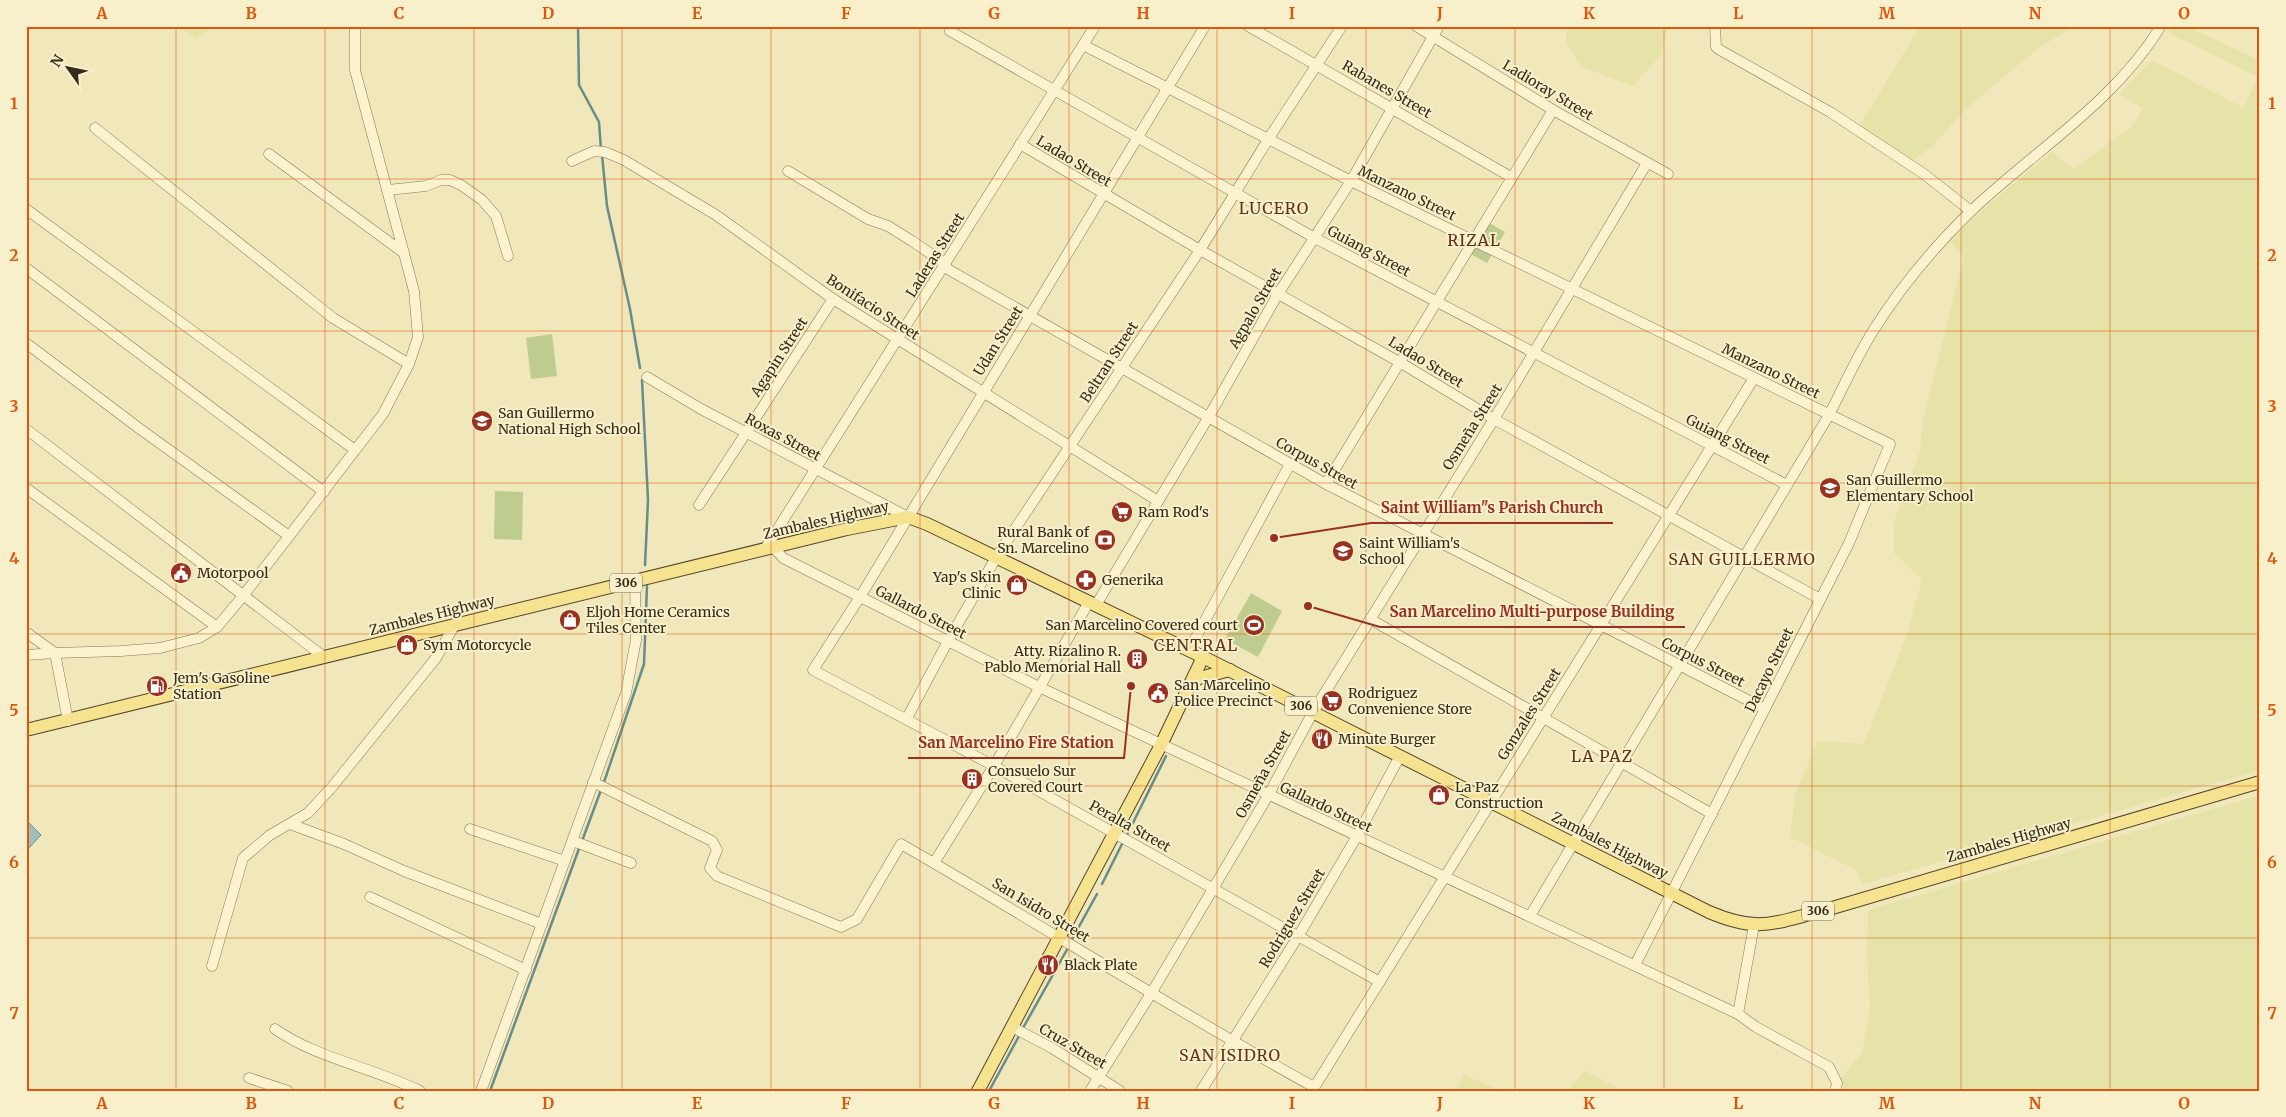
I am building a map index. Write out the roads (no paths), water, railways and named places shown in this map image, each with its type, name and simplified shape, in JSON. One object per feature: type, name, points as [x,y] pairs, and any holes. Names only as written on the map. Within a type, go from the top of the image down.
[{"type":"main road","name":"Zambales Highway","points":[[26,730],[847,529],[908,517],[997,556],[1230,670],[1670,892],[1728,920],[1754,926],[1822,910],[2260,782]]},
{"type":"main road","points":[[978,1091],[1161,745],[1203,657]]},
{"type":"main road","points":[[1190,684],[1199,678],[1230,670]]},
{"type":"street","points":[[26,655],[55,652],[121,651],[169,646],[199,638],[217,627],[383,414],[409,364],[418,337],[414,292],[355,70],[355,26]]},
{"type":"street","name":"Laderas Street","points":[[770,548],[815,469],[1095,26]]},
{"type":"street","name":"Udan Street","points":[[813,670],[860,597],[1205,26]]},
{"type":"street","name":"Rabanes Street","points":[[1248,26],[1511,177]]},
{"type":"street","name":"Beltran Street","points":[[907,718],[948,641],[997,556],[1200,250],[1269,138],[1342,26]]},
{"type":"street","name":"Ladioray Street","points":[[1416,26],[1553,110],[1668,174]]},
{"type":"street","name":"Agpalo Street","points":[[934,864],[1039,688],[1158,502],[1278,294],[1350,181],[1439,26]]},
{"type":"street","points":[[1715,26],[1716,47],[1720,50],[1830,112],[1924,174],[1971,211]]},
{"type":"street","points":[[1530,916],[1787,485],[1828,415],[1872,333],[1906,282],[1971,211],[2093,107],[2145,52],[2161,26]]},
{"type":"street","name":"Guiang Street","points":[[949,28],[1053,91],[1313,237],[1711,447],[1787,485]]},
{"type":"street","name":"Manzano Street","points":[[1083,45],[1269,138],[1350,181],[1828,415]]},
{"type":"street","points":[[1326,484],[1553,110]]},
{"type":"street","points":[[95,128],[334,318],[409,364]]},
{"type":"street","name":"Ladao Street","points":[[1020,144],[1102,194],[1401,362],[1494,419],[1820,599]]},
{"type":"street","name":"Bonifacio Street","points":[[572,161],[594,151],[605,152],[624,160],[716,215],[833,299],[1158,502]]},
{"type":"street","points":[[269,154],[404,253]]},
{"type":"street","name":"Osmeña Street","points":[[1090,1091],[1100,1078],[1152,992],[1269,794],[1313,712],[1494,419],[1647,163]]},
{"type":"street","name":"Corpus Street","points":[[788,171],[868,219],[904,236],[945,265],[1031,316],[1326,484],[1765,709]]},
{"type":"street","points":[[388,190],[426,186],[441,180],[450,180],[461,185],[482,200],[496,216],[508,256]]},
{"type":"street","points":[[26,209],[355,450]]},
{"type":"street","points":[[26,268],[324,492]]},
{"type":"street","name":"Agapin Street","points":[[699,505],[833,299]]},
{"type":"street","points":[[26,342],[140,429],[289,536]]},
{"type":"street","name":"Roxas Street","points":[[647,377],[701,409],[908,517]]},
{"type":"street","name":"Gonzales Street","points":[[1313,1089],[1357,1014],[1380,982],[1490,801],[1543,719],[1668,514],[1754,378]]},
{"type":"street","name":"Dacayo Street","points":[[1635,965],[1670,892],[1712,814],[1849,543],[1890,444],[1828,415]]},
{"type":"street","points":[[26,429],[324,657]]},
{"type":"street","points":[[1189,650],[1290,464]]},
{"type":"street","points":[[26,488],[217,627]]},
{"type":"street","name":"Gallardo Street","points":[[770,548],[783,558],[1039,688],[1738,1014],[1756,1027],[1829,1067],[1837,1083],[1835,1091]]},
{"type":"street","points":[[481,1091],[565,861],[578,843],[626,694],[636,640],[635,581]]},
{"type":"street","points":[[1370,619],[1712,814]]},
{"type":"street","points":[[212,966],[243,858],[270,835],[308,814],[436,658],[455,624]]},
{"type":"street","points":[[26,632],[55,652],[68,721]]},
{"type":"street","name":"Peralta Street","points":[[813,670],[907,718],[1380,982]]},
{"type":"street","name":"Rodriguez Street","points":[[1201,1091],[1298,936],[1400,756]]},
{"type":"street","name":"San Isidro Street","points":[[598,784],[712,841],[717,850],[710,868],[717,876],[841,927],[857,919],[901,844],[1152,992],[1231,1042],[1313,1089]]},
{"type":"street","points":[[290,824],[344,844],[404,871],[542,924]]},
{"type":"street","points":[[470,829],[565,861]]},
{"type":"street","points":[[578,843],[631,863]]},
{"type":"street","points":[[370,897],[526,970]]},
{"type":"street","points":[[1738,1014],[1754,926]]},
{"type":"street","name":"Cruz Street","points":[[1012,1027],[1052,1048],[1120,1091]]},
{"type":"street","points":[[275,1028],[303,1047],[392,1077],[420,1091]]},
{"type":"street","points":[[249,1078],[288,1091]]},
{"type":"water","points":[[26,820],[41,835],[26,851]]},
{"type":"waterway","points":[[578,26],[579,85],[599,122],[601,150]]},
{"type":"waterway","points":[[602,155],[607,206],[630,309],[640,368]]},
{"type":"waterway","points":[[642,380],[648,500],[645,565]]},
{"type":"waterway","points":[[603,785],[644,664],[647,586]]},
{"type":"waterway","points":[[1127,835],[1166,756]]},
{"type":"waterway","points":[[582,841],[601,790]]},
{"type":"waterway","points":[[1102,884],[1123,842]]},
{"type":"waterway","points":[[490,1091],[580,846]]},
{"type":"waterway","points":[[1071,941],[1097,894]]},
{"type":"waterway","points":[[1023,1028],[1069,946]]},
{"type":"waterway","points":[[989,1091],[1019,1036]]},
{"type":"place","name":"San Guillermo National High School","points":[[482,421]]},
{"type":"place","name":"San Guillermo Elementary School","points":[[1830,488]]},
{"type":"place","name":"Ram Rod's","points":[[1122,512]]},
{"type":"place","name":"Saint William\"s Parish Church","points":[[1274,538]]},
{"type":"place","name":"Rural Bank of Sn. Marcelino","points":[[1105,540]]},
{"type":"place","name":"Saint William's School","points":[[1343,551]]},
{"type":"place","name":"Motorpool","points":[[181,573]]},
{"type":"place","name":"Generika","points":[[1086,580]]},
{"type":"place","name":"Yap's Skin Clinic","points":[[1017,585]]},
{"type":"place","name":"San Marcelino Multi-purpose Building","points":[[1308,606]]},
{"type":"place","name":"Eljoh Home Ceramics Tiles Center","points":[[570,620]]},
{"type":"place","name":"San Marcelino Covered court","points":[[1254,625]]},
{"type":"place","name":"Sym Motorcycle","points":[[407,645]]},
{"type":"place","name":"Atty. Rizalino R. Pablo Memorial Hall","points":[[1137,659]]},
{"type":"place","name":"Jem's Gasoline Station","points":[[157,686]]},
{"type":"place","name":"San Marcelino Fire Station","points":[[1131,686]]},
{"type":"place","name":"San Marcelino Police Precinct","points":[[1158,693]]},
{"type":"place","name":"Rodriguez Convenience Store","points":[[1332,701]]},
{"type":"place","name":"Minute Burger","points":[[1322,739]]},
{"type":"place","name":"Consuelo Sur Covered Court","points":[[972,779]]},
{"type":"place","name":"La Paz Construction","points":[[1439,795]]},
{"type":"place","name":"Black Plate","points":[[1048,965]]},
{"type":"district","name":"LUCERO","points":[[1274,208]]},
{"type":"district","name":"RIZAL","points":[[1474,240]]},
{"type":"district","name":"SAN GUILLERMO","points":[[1742,559]]},
{"type":"district","name":"CENTRAL","points":[[1196,645]]},
{"type":"district","name":"LA PAZ","points":[[1602,756]]},
{"type":"district","name":"SAN ISIDRO","points":[[1230,1055]]}]
